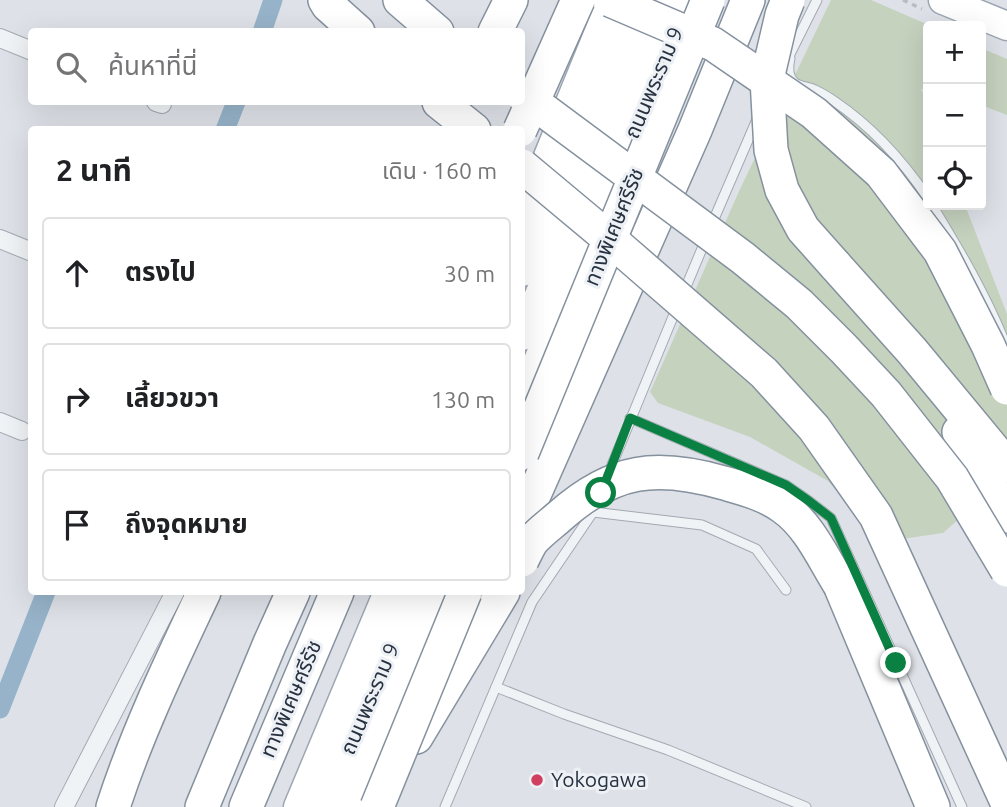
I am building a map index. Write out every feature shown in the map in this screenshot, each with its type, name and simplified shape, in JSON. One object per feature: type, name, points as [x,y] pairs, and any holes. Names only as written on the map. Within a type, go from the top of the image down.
[{"type":"highway","points":[[325,0],[354,28]]},
{"type":"highway","points":[[400,0],[433,28]]},
{"type":"highway","points":[[497,28],[511,0]]},
{"type":"highway","points":[[522,126],[578,0]]},
{"type":"highway","points":[[611,0],[713,44],[814,113],[881,173],[940,251],[1007,388]]},
{"type":"highway","name":"ทางพิเศษศรีรัช","points":[[525,446],[708,0]]},
{"type":"highway","points":[[525,515],[695,130],[748,0]]},
{"type":"highway","points":[[788,0],[767,79],[771,150],[782,190],[803,229],[912,351],[1007,466]]},
{"type":"highway","points":[[525,96],[743,258],[799,304],[886,394],[952,478],[1007,570]]},
{"type":"highway","points":[[443,105],[469,126]]},
{"type":"highway","points":[[443,126],[455,105]]},
{"type":"highway","points":[[535,162],[619,247],[764,373],[814,428],[876,516],[1007,802]]},
{"type":"highway","points":[[912,351],[1007,516]]},
{"type":"highway","points":[[525,554],[533,540],[573,504],[596,489],[631,474],[669,471],[703,477],[762,494],[785,508],[804,525],[840,584],[932,802]]},
{"type":"highway","points":[[113,807],[169,665],[203,595]]},
{"type":"highway","points":[[202,807],[292,595]]},
{"type":"highway","name":"ทางพิเศษศรีรัช","points":[[246,807],[336,595]]},
{"type":"highway","points":[[371,803],[464,595]]},
{"type":"highway","points":[[412,669],[437,650],[481,595]]},
{"type":"highway","points":[[371,803],[501,595]]},
{"type":"main road","points":[[525,206],[560,27],[571,0]]},
{"type":"main road","points":[[535,162],[611,0]]},
{"type":"main road","points":[[525,265],[635,0]]},
{"type":"main road","name":"ถนนพระราม 9","points":[[525,329],[662,0]]},
{"type":"main road","name":"ถนนพระราม 9","points":[[525,391],[689,0]]},
{"type":"main road","points":[[673,37],[726,0]]},
{"type":"main road","points":[[943,0],[1007,26]]},
{"type":"main road","name":"ถนนพระราม 9","points":[[280,807],[367,595]]},
{"type":"main road","name":"ถนนพระราม 9","points":[[298,807],[387,595]]},
{"type":"main road","name":"ถนนพระราม 9","points":[[325,807],[414,595]]},
{"type":"main road","name":"ถนนพระราม 9","points":[[371,803],[412,669],[442,595]]},
{"type":"street","points":[[0,38],[28,49]]},
{"type":"street","points":[[0,239],[28,250]]},
{"type":"street","points":[[0,422],[22,431]]},
{"type":"street","points":[[64,807],[173,595]]},
{"type":"lane","points":[[444,807],[532,602],[593,512],[752,129],[817,0]]},
{"type":"lane","points":[[792,50],[788,67],[794,82],[815,90],[853,116],[891,150],[923,192]]},
{"type":"lane","points":[[935,210],[969,267],[1007,348]]},
{"type":"lane","points":[[630,418],[786,485],[831,518],[962,807]]},
{"type":"lane","points":[[593,512],[702,525],[756,549],[786,590]]},
{"type":"lane","points":[[496,687],[668,750],[806,807]]},
{"type":"green space","points":[[831,0],[871,0],[923,23],[923,210],[967,210],[1007,314],[1007,477],[943,533],[881,542],[828,481],[750,437],[658,403],[650,392],[740,189]]},
{"type":"green space","points":[[986,50],[1007,59],[1007,115],[986,107]]},
{"type":"waterway","points":[[263,28],[273,0]]},
{"type":"waterway","points":[[227,126],[235,105]]},
{"type":"waterway","points":[[0,709],[45,595]]},
{"type":"place","name":"Yokogawa","points":[[537,780]]},
{"type":"route","points":[[601,493],[630,418],[786,485],[831,518],[896,663]]}]
